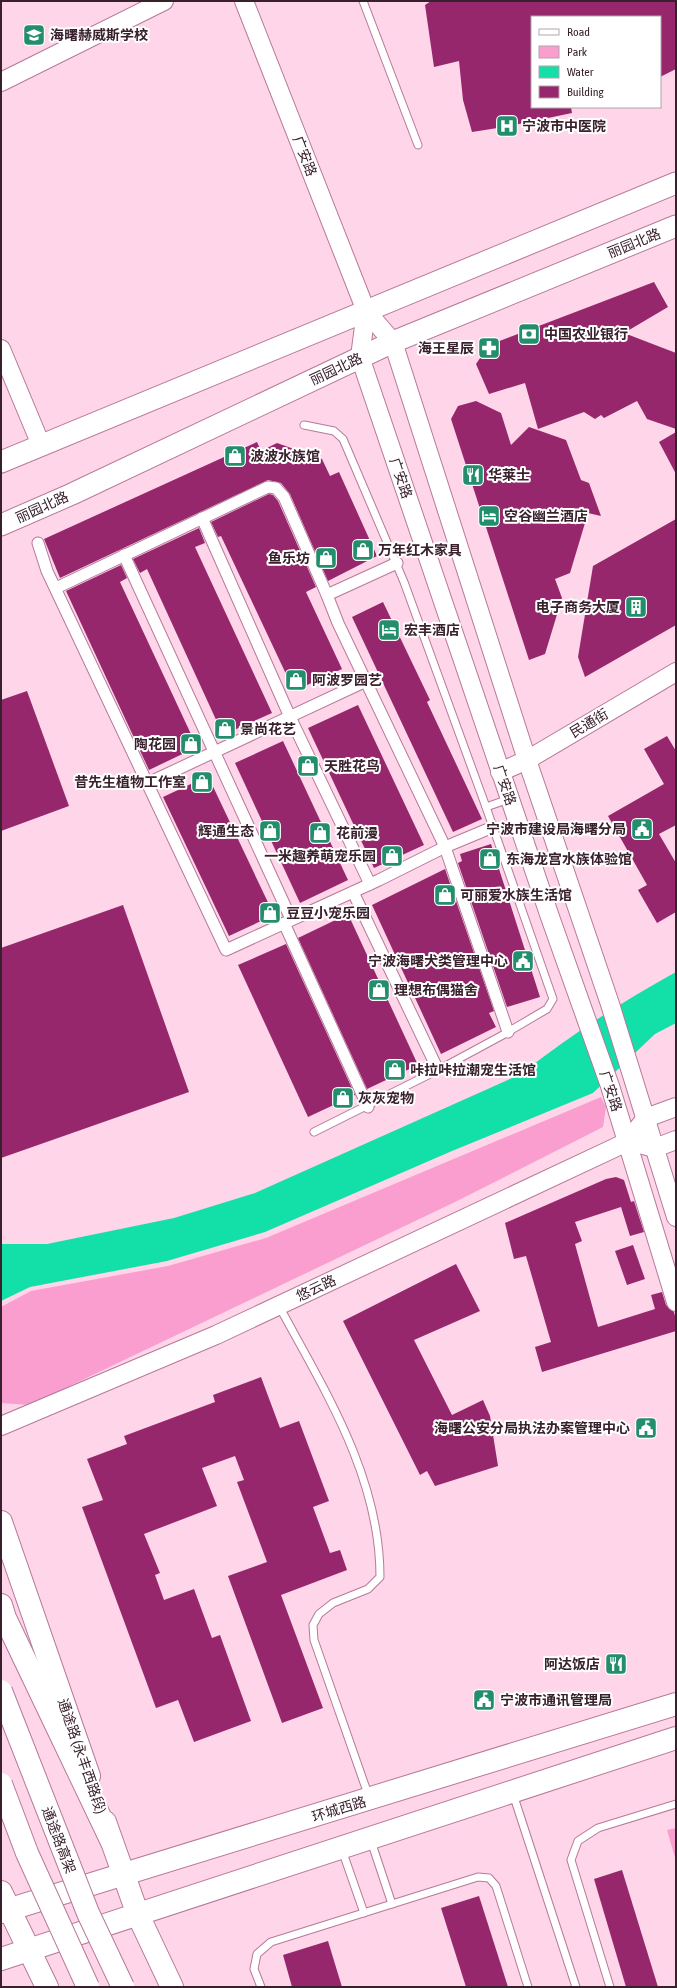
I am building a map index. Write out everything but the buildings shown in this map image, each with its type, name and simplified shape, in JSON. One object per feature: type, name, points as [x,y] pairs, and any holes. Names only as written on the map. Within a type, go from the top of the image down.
[{"type":"main road","points":[[1,462],[676,183]]},
{"type":"main road","name":"丽园北路","points":[[1,525],[72,494],[393,342],[676,226]]},
{"type":"main road","name":"通途路 (永丰西路段)","points":[[1,1522],[138,1915],[172,1987]]},
{"type":"main road","points":[[3,1612],[111,1840]]},
{"type":"main road","name":"通途路高架","points":[[1,1692],[88,1913],[123,1987]]},
{"type":"main road","name":"环城西路","points":[[4,1905],[124,1876],[676,1704]]},
{"type":"main road","points":[[1,1959],[676,1738]]},
{"type":"main road","points":[[1,1784],[27,1853],[88,1987]]},
{"type":"main road","points":[[4,1905],[29,1950],[47,1987]]},
{"type":"street","points":[[1,82],[164,1]]},
{"type":"street","name":"广安路","points":[[244,1],[366,311],[393,342],[527,760],[610,1004],[676,1217]]},
{"type":"street","name":"广安路","points":[[366,311],[360,357],[500,772],[610,1086],[676,1302]]},
{"type":"street","points":[[1,349],[41,445]]},
{"type":"street","points":[[56,588],[268,487],[276,488],[284,497],[338,623],[445,847],[508,1032]]},
{"type":"street","points":[[202,518],[290,717],[370,884]]},
{"type":"street","points":[[38,543],[47,571],[226,950],[353,892],[445,847],[493,827]]},
{"type":"street","points":[[124,556],[215,752],[368,1107]]},
{"type":"street","points":[[327,595],[397,563]]},
{"type":"street","name":"民通街","points":[[500,772],[527,760],[676,672]]},
{"type":"street","points":[[148,783],[366,682]]},
{"type":"street","points":[[353,892],[438,1070]]},
{"type":"street","points":[[646,1118],[676,1107]]},
{"type":"street","name":"悠云路","points":[[1,1426],[216,1335],[627,1142],[646,1118]]},
{"type":"street","points":[[627,1142],[655,1148],[676,1140]]},
{"type":"lane","points":[[363,1],[418,145]]},
{"type":"lane","points":[[304,425],[334,431],[343,439],[397,563],[486,807],[553,999],[547,1009],[508,1032],[368,1107],[314,1132]]},
{"type":"lane","points":[[486,807],[510,799]]},
{"type":"lane","points":[[279,1305],[334,1409],[361,1468],[373,1513],[380,1562],[380,1577],[368,1589],[333,1603],[319,1614],[313,1625],[314,1640],[370,1799]]},
{"type":"lane","points":[[513,1792],[576,1987]]},
{"type":"lane","points":[[610,1987],[572,1860],[578,1841],[598,1828],[676,1804]]},
{"type":"lane","points":[[370,1839],[392,1904]]},
{"type":"lane","points":[[342,1848],[364,1913]]},
{"type":"lane","points":[[260,1987],[254,1969],[257,1954],[271,1942],[478,1877],[489,1878],[496,1886],[528,1987]]},
{"type":"green space","points":[[601,1097],[606,1107],[603,1127],[455,1202],[30,1405],[1,1403],[1,1307],[31,1291],[168,1266],[266,1238]]},
{"type":"green space","points":[[676,1828],[676,1861],[667,1830]]},
{"type":"water","points":[[676,972],[676,1023],[655,1034],[593,1093],[452,1151],[265,1232],[167,1261],[30,1287],[1,1301],[1,1244],[47,1244],[174,1218],[255,1193],[521,1074],[558,1046],[597,1020]]},
{"type":"place","name":"海曙赫威斯学校","points":[[34,35]]},
{"type":"place","name":"宁波市中医院","points":[[507,126]]},
{"type":"place","name":"中国农业银行","points":[[529,334]]},
{"type":"place","name":"海王星辰","points":[[489,348]]},
{"type":"place","name":"波波水族馆","points":[[235,456]]},
{"type":"place","name":"华莱士","points":[[473,475]]},
{"type":"place","name":"空谷幽兰酒店","points":[[489,516]]},
{"type":"place","name":"万年红木家具","points":[[363,550]]},
{"type":"place","name":"鱼乐坊","points":[[326,558]]},
{"type":"place","name":"电子商务大厦","points":[[636,607]]},
{"type":"place","name":"宏丰酒店","points":[[389,630]]},
{"type":"place","name":"阿波罗园艺","points":[[296,680]]},
{"type":"place","name":"景尚花艺","points":[[225,729]]},
{"type":"place","name":"陶花园","points":[[191,744]]},
{"type":"place","name":"天胜花鸟","points":[[308,766]]},
{"type":"place","name":"昔先生植物工作室","points":[[202,782]]},
{"type":"place","name":"宁波市建设局海曙分局","points":[[642,829]]},
{"type":"place","name":"辉通生态","points":[[270,831]]},
{"type":"place","name":"花前漫","points":[[320,833]]},
{"type":"place","name":"一米趣养萌宠乐园","points":[[392,856]]},
{"type":"place","name":"东海龙宫水族体验馆","points":[[490,859]]},
{"type":"place","name":"可丽爱水族生活馆","points":[[445,895]]},
{"type":"place","name":"豆豆小宠乐园","points":[[270,913]]},
{"type":"place","name":"宁波海曙犬类管理中心","points":[[523,961]]},
{"type":"place","name":"理想布偶猫舍","points":[[379,990]]},
{"type":"place","name":"咔拉咔拉潮宠生活馆","points":[[395,1070]]},
{"type":"place","name":"灰灰宠物","points":[[343,1098]]},
{"type":"place","name":"海曙公安分局执法办案管理中心","points":[[646,1428]]},
{"type":"place","name":"阿达饭店","points":[[616,1664]]},
{"type":"place","name":"宁波市通讯管理局","points":[[484,1700]]}]
